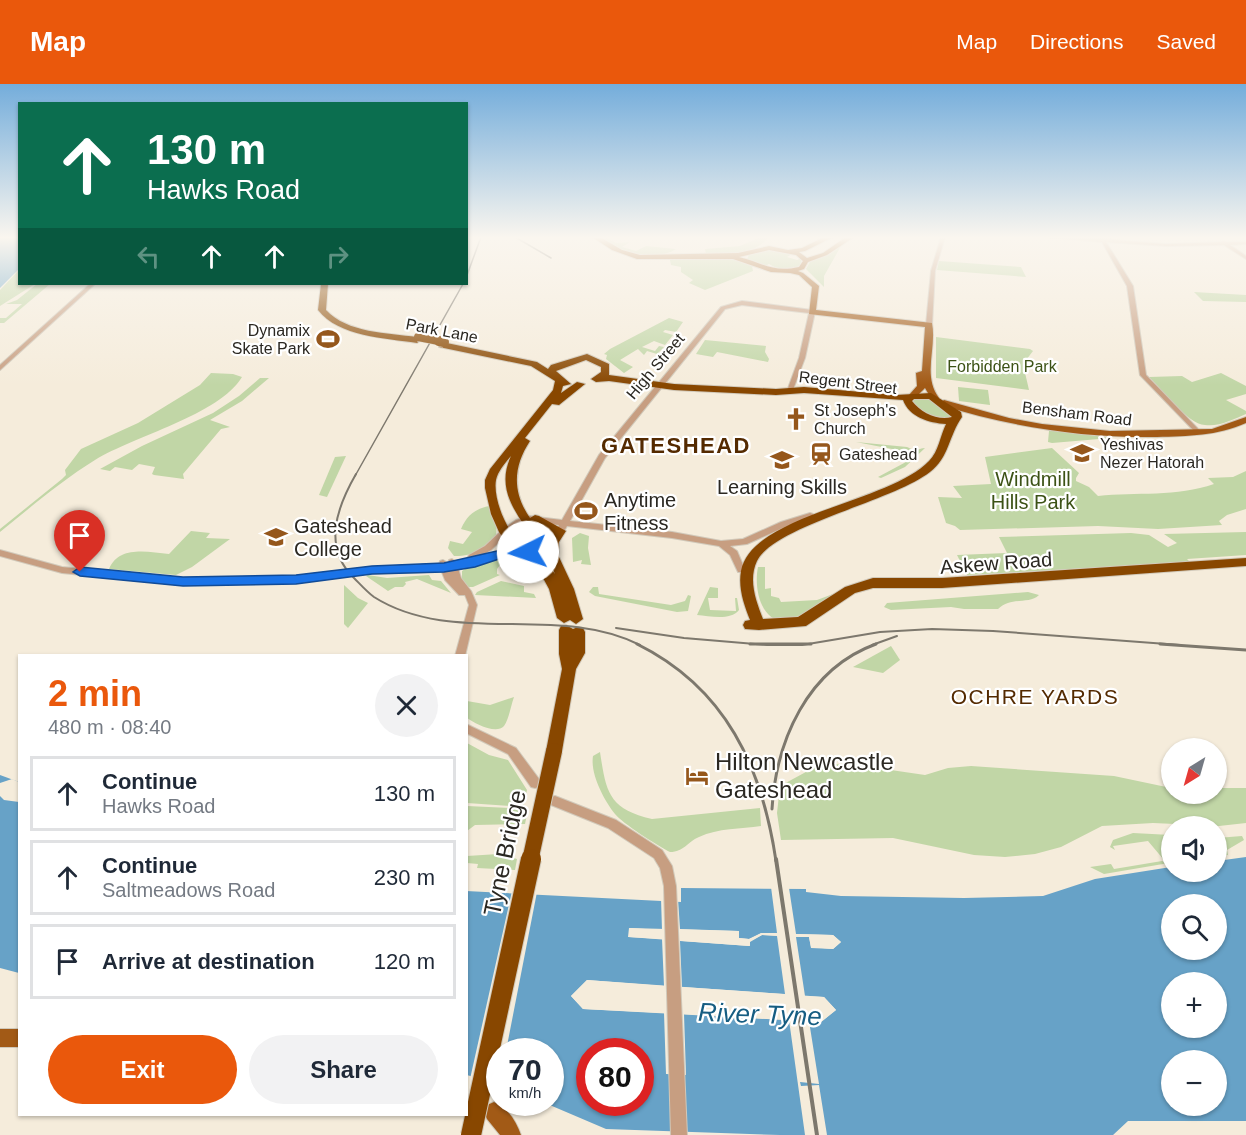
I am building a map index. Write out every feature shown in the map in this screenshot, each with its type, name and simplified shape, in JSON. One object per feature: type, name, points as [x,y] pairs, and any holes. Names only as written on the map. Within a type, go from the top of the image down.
[{"type":"highway","points":[[324,286],[321,307],[326,312]]},
{"type":"highway","points":[[326,312],[330,286]]},
{"type":"highway","name":"Park Lane","points":[[326,312],[328,319],[343,325],[534,364],[557,380],[580,384],[597,379],[661,386],[790,391]]},
{"type":"highway","name":"Park Lane","points":[[443,344],[561,364],[585,357],[592,358],[629,381]]},
{"type":"highway","points":[[548,563],[513,544],[505,531],[491,494],[491,475],[557,391],[557,380],[552,370],[561,364]]},
{"type":"highway","points":[[597,379],[607,372],[606,366]]},
{"type":"highway","points":[[569,669],[566,654],[571,625],[571,595],[548,563],[532,524],[515,504],[509,478],[517,453],[562,396],[580,384]]},
{"type":"highway","name":"Regent Street","points":[[790,391],[808,390],[896,398],[926,395],[940,401]]},
{"type":"highway","name":"Regent Street","points":[[790,391],[896,402],[933,420]]},
{"type":"highway","points":[[912,395],[907,401],[912,408]]},
{"type":"highway","points":[[756,627],[747,584],[747,573],[753,557],[761,548],[782,534],[924,471],[941,454],[948,427],[957,414],[940,401]]},
{"type":"highway","points":[[933,420],[953,421]]},
{"type":"highway","points":[[756,627],[740,586],[741,570],[748,553],[760,541],[776,531],[901,475],[924,461],[938,438],[939,428],[933,420]]},
{"type":"highway","points":[[532,524],[549,525],[554,531],[560,530],[548,563]]},
{"type":"highway","name":"Askew Road","points":[[756,627],[809,619],[850,590],[873,583],[942,583],[1246,564]]},
{"type":"highway","name":"Askew Road","points":[[756,627],[801,628],[853,597],[892,588],[1002,583],[1246,564]]},
{"type":"highway","points":[[751,602],[770,619],[794,623]]},
{"type":"highway","name":"Tyne Bridge","points":[[471,1135],[554,751],[569,669],[578,653],[571,625]]},
{"type":"main road","points":[[814,312],[815,286]]},
{"type":"main road","points":[[814,312],[822,291],[820,286]]},
{"type":"main road","points":[[814,312],[926,324]]},
{"type":"main road","points":[[912,395],[921,385],[926,324]]},
{"type":"main road","points":[[926,324],[929,392],[940,401]]},
{"type":"main road","name":"Bensham Road","points":[[940,401],[975,414],[1105,434],[1199,433],[1222,430],[1246,420]]},
{"type":"main road","name":"Bensham Road","points":[[953,421],[975,414]]},
{"type":"main road","points":[[0,1038],[18,1038]]},
{"type":"main road","points":[[498,1116],[511,1135]]},
{"type":"street","points":[[0,368],[90,286]]},
{"type":"street","points":[[926,324],[932,286]]},
{"type":"street","points":[[1130,286],[1143,375],[1199,433]]},
{"type":"street","name":"High Street","points":[[560,530],[602,457],[725,307],[748,304],[814,312]]},
{"type":"street","points":[[790,391],[802,358],[814,312]]},
{"type":"street","points":[[448,565],[488,551],[505,531],[564,516],[574,505],[580,518],[587,524]]},
{"type":"street","points":[[550,520],[560,530],[587,524],[721,544],[744,542],[784,524],[810,516]]},
{"type":"street","points":[[0,553],[63,570],[183,582],[308,579],[351,572],[470,563],[523,550],[531,543],[532,524]]},
{"type":"street","points":[[721,544],[734,553],[741,570]]},
{"type":"street","points":[[456,577],[470,563]]},
{"type":"street","points":[[448,565],[471,600],[472,612],[461,654]]},
{"type":"street","points":[[448,565],[451,584],[471,600]]},
{"type":"street","points":[[468,729],[504,745],[516,755],[535,783]]},
{"type":"street","points":[[555,801],[612,824],[658,854],[666,866],[670,897],[679,1135]]},
{"type":"green space","points":[[4,286],[32,286],[0,306],[0,290]]},
{"type":"green space","points":[[34,286],[48,286],[4,323],[0,323],[0,318],[6,318],[22,304],[6,304],[17,300]]},
{"type":"green space","points":[[696,286],[715,286],[705,290]]},
{"type":"green space","points":[[1194,292],[1246,295],[1246,302],[1203,301]]},
{"type":"green space","points":[[669,318],[683,322],[676,332],[665,330],[663,332],[673,335],[665,345],[654,341],[642,347],[655,351],[659,346],[664,347],[657,354],[647,351],[644,355],[638,349],[620,360],[633,367],[624,373],[606,359],[607,355],[604,354],[610,349]]},
{"type":"green space","name":"Forbidden Park","points":[[936,337],[1030,349],[1033,351],[1023,364],[1029,390],[936,378]]},
{"type":"green space","points":[[705,340],[766,346],[765,352],[769,359],[768,362],[717,352],[713,357],[696,354]]},
{"type":"green space","points":[[211,373],[233,374],[242,377],[215,403],[196,414],[112,451],[82,468],[0,532],[0,529],[66,475],[65,470],[81,449],[138,423],[200,385]]},
{"type":"green space","points":[[1221,373],[1246,386],[1246,394],[1226,400],[1246,411],[1246,414],[1216,425],[1205,425],[1190,419],[1149,377],[1182,376],[1192,382]]},
{"type":"green space","points":[[260,378],[269,378],[242,401],[210,420],[230,427],[221,429],[183,474],[184,479],[154,475],[152,474],[155,467],[139,464],[132,470],[115,467],[110,471],[100,469],[142,446],[213,413],[239,396]]},
{"type":"green space","points":[[958,387],[988,390],[990,405],[959,401]]},
{"type":"green space","points":[[919,396],[935,400],[953,418],[930,416],[911,402]]},
{"type":"green space","points":[[1049,431],[1111,438],[1052,443],[1048,442]]},
{"type":"green space","points":[[856,442],[907,447],[915,450],[925,448],[905,467],[881,478],[878,477],[906,462],[906,455],[892,449]]},
{"type":"green space","name":"Windmill Hills Park","points":[[1052,448],[1079,473],[1076,481],[1089,487],[1098,496],[1186,491],[1214,484],[1208,478],[1233,477],[1246,471],[1246,509],[1227,515],[1219,521],[1222,525],[1158,529],[1098,526],[960,530],[946,523],[938,497],[962,498],[953,486],[991,484],[985,457]]},
{"type":"green space","points":[[346,456],[327,497],[319,495],[335,457]]},
{"type":"green space","points":[[489,506],[496,528],[494,540],[478,552],[454,556],[448,548],[450,541],[463,544],[472,532],[461,529],[466,520],[476,511]]},
{"type":"green space","points":[[191,531],[210,533],[206,538],[230,539],[192,567],[176,575],[109,569],[114,561],[127,553],[169,554]]},
{"type":"green space","points":[[1246,532],[1246,555],[1187,559],[1190,562],[967,575],[957,555],[1007,553],[999,537],[1131,533],[1149,535],[1168,547],[1177,543],[1164,534]]},
{"type":"green space","points":[[580,533],[589,536],[588,548],[591,565],[581,564],[582,560],[573,562],[572,538]]},
{"type":"green space","points":[[518,558],[528,562],[540,572],[527,576],[500,565],[497,574],[500,575],[473,587],[468,587],[462,581],[462,571],[475,564]]},
{"type":"green space","points":[[758,567],[765,567],[765,589],[771,588],[771,596],[779,598],[781,602],[817,600],[841,591],[802,617],[785,621],[775,619],[768,614],[759,597]]},
{"type":"green space","points":[[429,575],[432,580],[441,581],[451,593],[417,579],[405,582],[403,587],[395,587],[388,591],[366,576],[387,578]]},
{"type":"green space","points":[[501,581],[524,586],[524,592],[534,594],[536,598],[475,595]]},
{"type":"green space","points":[[344,585],[358,598],[368,603],[348,628],[344,624]]},
{"type":"green space","points":[[593,587],[598,587],[599,594],[671,605],[685,601],[688,595],[691,596],[688,611],[677,612],[595,596],[589,592]]},
{"type":"green space","points":[[710,587],[718,588],[718,598],[708,598],[710,610],[736,611],[735,598],[737,598],[739,610],[725,617],[697,615]]},
{"type":"green space","points":[[1028,592],[1039,595],[1030,600],[1003,605],[998,609],[951,607],[891,610],[884,607],[887,603]]},
{"type":"green space","points":[[891,646],[900,660],[883,673],[853,667]]},
{"type":"green space","points":[[514,697],[507,720],[500,728],[491,729],[468,719],[468,701],[490,705]]},
{"type":"green space","points":[[468,744],[489,755],[508,760],[527,790],[523,807],[468,803]]},
{"type":"green space","points":[[600,752],[607,788],[618,804],[626,810],[652,819],[760,808],[761,826],[706,834],[682,849],[670,852],[649,840],[615,814],[602,794],[594,771],[593,756]]},
{"type":"green space","points":[[862,762],[884,769],[925,775],[948,768],[971,766],[1114,776],[1161,786],[1161,804],[1227,804],[1227,788],[1246,788],[1246,823],[1227,825],[1227,816],[1161,816],[1161,823],[1102,826],[1061,847],[1035,854],[1005,857],[974,855],[893,838],[781,840],[777,813],[780,786],[817,766]]},
{"type":"green space","points":[[468,806],[528,809],[525,824],[475,825],[468,830]]},
{"type":"green space","points":[[1133,833],[1161,834],[1161,856],[1148,841],[1113,846],[1115,850],[1110,847],[1113,840]]},
{"type":"green space","points":[[1242,836],[1244,840],[1227,850],[1227,837]]},
{"type":"green space","points":[[515,853],[514,858],[517,859],[515,870],[477,868],[478,864],[468,863],[468,856]]},
{"type":"green space","points":[[1161,861],[1161,864],[1104,874],[1090,867],[1111,864],[1114,869]]},
{"type":"water","points":[[0,775],[18,782],[18,973],[0,968]]},
{"type":"water","points":[[1246,857],[1246,1121],[1128,1121],[1113,1135],[780,1135],[606,1129],[564,1111],[564,1038],[486,1038],[486,1081],[468,1075],[468,891],[681,902],[681,888],[806,889],[806,892],[841,896],[964,898],[1043,896],[1095,879],[1161,869],[1161,882],[1227,882],[1227,860]],"holes":[[[630,928],[738,931],[739,938],[749,939],[762,933],[833,935],[841,942],[833,949],[811,947],[809,937],[762,935],[750,941],[749,946],[629,937]],[[587,980],[824,997],[836,1010],[821,1022],[583,1009],[571,996]]]},
{"type":"pier","points":[[12,779],[18,782],[18,802],[4,800],[0,796],[0,783]]},
{"type":"pier","points":[[771,887],[789,888],[796,934],[833,935],[841,942],[833,949],[811,948],[809,937],[796,937],[805,996],[824,997],[836,1010],[821,1022],[809,1021],[819,1084],[800,1082],[801,1086],[819,1085],[827,1135],[805,1135],[789,1020],[684,1014],[686,1075],[666,1074],[664,1013],[583,1009],[571,996],[587,980],[664,986],[662,939],[628,937],[629,928],[662,930],[661,898],[678,899],[680,929],[739,931],[739,938],[749,939],[761,933],[777,933]],"holes":[[[632,932],[736,934],[737,940],[747,943],[632,934]],[[762,935],[777,936],[785,994],[682,987],[680,941],[750,946],[750,942]],[[588,983],[823,1000],[832,1010],[820,1018],[585,1006],[575,996]]]},
{"type":"pier","points":[[512,891],[537,892],[509,1038],[486,1038],[486,1084],[470,1079]]},
{"type":"railway","points":[[355,476],[462,286]]},
{"type":"railway","points":[[356,474],[339,513],[336,540],[338,553],[344,566],[374,597],[405,612],[437,620],[575,627],[608,633],[640,645]]},
{"type":"railway","points":[[616,628],[684,638],[755,644]]},
{"type":"railway","points":[[808,644],[880,632],[932,629],[993,631],[1180,645]]},
{"type":"railway","points":[[872,645],[897,636]]},
{"type":"railway","points":[[637,644],[668,662],[694,683],[716,707],[735,734],[761,794],[776,861]]},
{"type":"railway","points":[[750,644],[755,644]]},
{"type":"railway","points":[[755,644],[808,644]]},
{"type":"railway","points":[[755,644],[808,644]]},
{"type":"railway","points":[[772,809],[780,758],[788,734],[800,710],[814,689],[831,671],[852,655],[876,644]]},
{"type":"railway","points":[[1160,644],[1246,650]]},
{"type":"railway","points":[[776,859],[817,1135]]},
{"type":"place","name":"Dynamix Skate Park","points":[[328,339]]},
{"type":"place","name":"St Joseph's Church","points":[[796,419]]},
{"type":"place","name":"Yeshivas Nezer Hatorah","points":[[1082,453]]},
{"type":"place","name":"Gateshead","points":[[821,454]]},
{"type":"place","name":"Learning Skills","points":[[782,460]]},
{"type":"place","name":"Anytime Fitness","points":[[586,511]]},
{"type":"place","name":"Gateshead College","points":[[276,537]]},
{"type":"place","name":"Hilton Newcastle Gateshead","points":[[697,776]]},
{"type":"district","name":"GATESHEAD","points":[[676,445]]},
{"type":"district","name":"OCHRE YARDS","points":[[1035,697]]},
{"type":"route","points":[[80,572],[183,582],[308,579],[372,570],[444,568],[475,562],[507,552],[523,550],[528,552]]},
{"type":"water label","name":"River Tyne","points":[[760,1014]]}]
